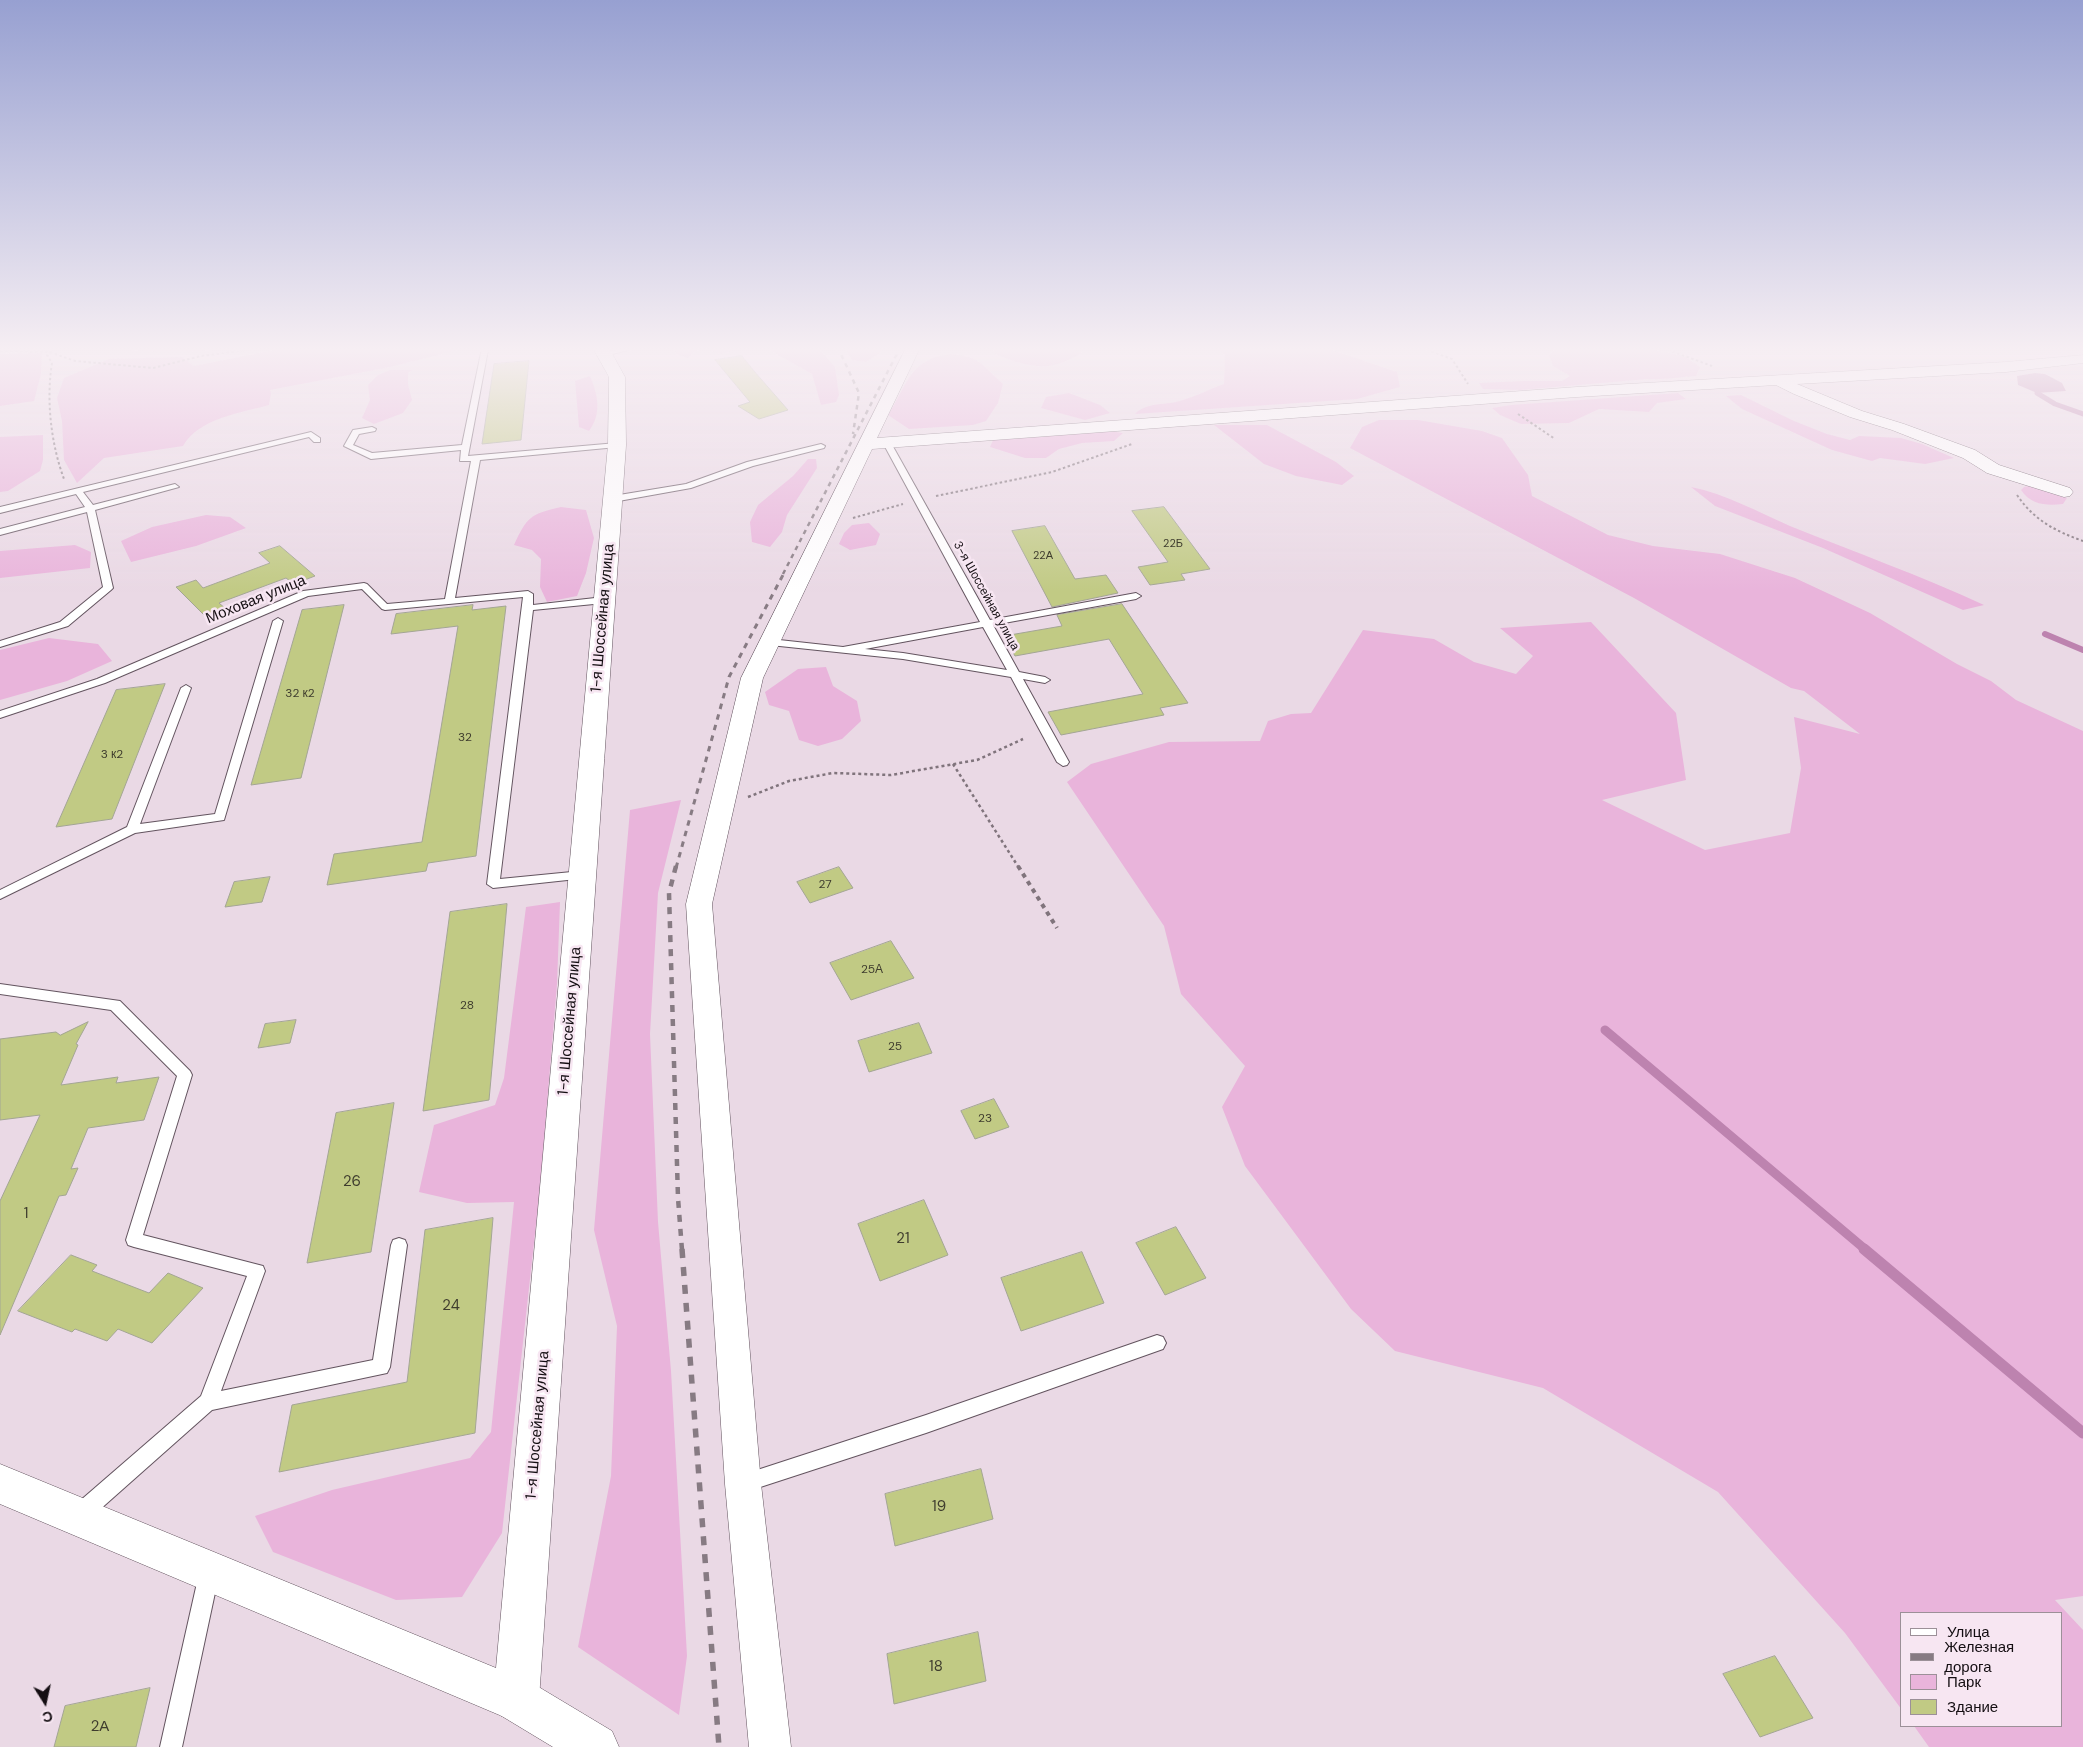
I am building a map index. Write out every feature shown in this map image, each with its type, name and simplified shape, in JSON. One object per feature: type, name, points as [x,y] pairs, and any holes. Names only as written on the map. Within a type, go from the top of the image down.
[{"type":"street","name":"1-я Шоссейная улица","points":[[516,1699],[617,430]]},
{"type":"street","points":[[770,1747],[743,1484],[699,904],[752,678],[827,527],[877,443],[882,430]]},
{"type":"street","points":[[877,443],[1059,430]]},
{"type":"street","points":[[1905,430],[1969,454],[1993,469],[2064,492]]},
{"type":"street","points":[[0,1484],[516,1699],[596,1747]]},
{"type":"lane","points":[[369,430],[356,432],[348,446],[371,456],[465,448]]},
{"type":"lane","points":[[469,430],[463,459],[617,445]]},
{"type":"lane","points":[[0,510],[311,434],[317,440]]},
{"type":"lane","name":"3-я Шоссейная улица","points":[[877,443],[918,500],[1063,762]]},
{"type":"lane","points":[[612,499],[688,486],[750,464],[821,446]]},
{"type":"lane","points":[[449,601],[476,457]]},
{"type":"lane","points":[[0,532],[174,487]]},
{"type":"lane","points":[[0,644],[64,624],[108,588],[90,508],[78,491]]},
{"type":"lane","name":"Моховая улица","points":[[0,715],[101,681],[306,593],[364,586],[385,607],[528,594],[528,608]]},
{"type":"lane","points":[[842,650],[1136,596]]},
{"type":"lane","points":[[582,874],[493,884],[528,608],[604,600]]},
{"type":"lane","points":[[0,895],[132,829],[220,817],[278,622]]},
{"type":"lane","points":[[770,642],[903,656],[1046,680]]},
{"type":"lane","points":[[132,829],[186,688]]},
{"type":"lane","points":[[0,988],[115,1005],[185,1075],[134,1240],[257,1271],[208,1402],[78,1516]]},
{"type":"lane","points":[[208,1402],[381,1366],[399,1245]]},
{"type":"lane","points":[[743,1484],[926,1424],[1157,1343]]},
{"type":"lane","points":[[170,1747],[210,1572]]},
{"type":"path","points":[[54,430],[63,478],[78,491]]},
{"type":"path","points":[[1542,430],[1555,439]]},
{"type":"path","points":[[827,527],[918,500],[1052,472],[1135,443]]},
{"type":"path","points":[[1993,469],[2015,492],[2025,509],[2052,530],[2083,541]]},
{"type":"path","points":[[722,807],[790,781],[833,773],[891,775],[977,760],[1023,739]]},
{"type":"path","points":[[953,764],[1057,928]]},
{"type":"green space","points":[[62,430],[198,430],[183,446],[104,458],[77,483],[64,460]]},
{"type":"green space","points":[[1103,430],[1123,433],[1114,441],[1082,443],[1059,449],[1046,458],[1025,458],[990,447],[993,440]]},
{"type":"green space","points":[[1220,430],[1275,430],[1336,462],[1354,476],[1342,485],[1296,476],[1264,464]]},
{"type":"green space","points":[[1361,430],[1473,430],[1502,438],[1528,475],[1532,496],[1608,535],[1653,546],[1720,554],[1795,578],[1870,613],[1957,664],[1991,681],[2016,700],[2083,731],[2083,1596],[2055,1600],[2083,1630],[2083,1747],[1929,1747],[1915,1727],[2063,1727],[2063,1612],[1900,1612],[1900,1707],[1845,1633],[1718,1492],[1543,1388],[1395,1351],[1351,1309],[1245,1166],[1222,1107],[1245,1066],[1181,994],[1164,926],[1067,782],[1091,764],[1169,742],[1260,741],[1268,721],[1291,714],[1311,713],[1363,630],[1434,639],[1474,662],[1516,674],[1533,656],[1500,628],[1591,622],[1676,713],[1686,780],[1602,800],[1705,850],[1790,833],[1801,768],[1794,717],[1860,734],[1804,691],[1791,688],[1634,598],[1350,448]]},
{"type":"green space","points":[[1787,430],[1816,430],[1850,440],[1859,436],[1901,438],[1922,444],[1954,458],[1925,464],[1880,458],[1872,461],[1832,450]]},
{"type":"green space","points":[[43,435],[43,460],[40,471],[8,491],[0,492],[0,437]]},
{"type":"green space","points":[[808,459],[816,459],[817,468],[787,515],[782,532],[770,547],[752,542],[750,522],[758,505],[793,476]]},
{"type":"green space","points":[[2033,485],[2067,498],[2063,504],[2051,505],[2034,502],[2021,490],[2024,487]]},
{"type":"green space","points":[[1691,487],[1729,499],[1790,526],[1912,574],[1984,605],[1963,610],[1823,548],[1715,506]]},
{"type":"green space","points":[[561,507],[586,510],[594,538],[586,573],[577,596],[547,602],[540,587],[541,559],[532,550],[514,545],[522,528],[531,518],[542,512]]},
{"type":"green space","points":[[206,515],[230,517],[246,528],[196,546],[131,562],[121,541],[152,527]]},
{"type":"green space","points":[[869,523],[880,534],[876,545],[850,550],[839,544],[844,533],[852,525]]},
{"type":"green space","points":[[75,545],[91,552],[90,568],[0,578],[0,551]]},
{"type":"green space","points":[[49,638],[98,644],[112,661],[67,681],[0,700],[0,650]]},
{"type":"green space","points":[[826,667],[833,686],[857,701],[861,721],[842,739],[818,746],[799,740],[789,711],[769,705],[765,692],[798,669]]},
{"type":"green space","points":[[681,800],[658,893],[650,1034],[658,1222],[671,1371],[687,1656],[679,1715],[578,1647],[611,1476],[617,1326],[594,1230],[630,810]]},
{"type":"green space","points":[[560,902],[557,984],[540,1188],[502,1533],[462,1597],[396,1600],[273,1552],[255,1516],[332,1490],[470,1458],[491,1432],[514,1202],[467,1203],[419,1192],[434,1125],[495,1105],[504,1078],[526,907]]},
{"type":"building","points":[[484,430],[522,430],[521,440],[482,444]]},
{"type":"building","points":[[1164,507],[1210,569],[1181,574],[1185,580],[1150,585],[1138,567],[1168,562],[1132,511]]},
{"type":"building","points":[[1045,526],[1075,579],[1106,575],[1118,593],[1052,607],[1012,531]]},
{"type":"building","points":[[280,546],[315,576],[294,584],[286,578],[219,603],[226,609],[206,617],[176,587],[196,580],[203,588],[270,563],[259,553]]},
{"type":"building","points":[[1122,604],[1188,703],[1160,708],[1164,715],[1061,735],[1048,712],[1143,694],[1109,639],[1015,656],[1004,636],[1062,626],[1057,615]]},
{"type":"building","points":[[344,605],[301,778],[251,785],[302,610]]},
{"type":"building","points":[[473,605],[472,610],[506,606],[476,856],[428,863],[426,871],[327,885],[334,854],[422,842],[458,626],[391,634],[396,614]]},
{"type":"building","points":[[165,684],[112,819],[56,827],[116,690]]},
{"type":"building","points":[[839,867],[853,888],[810,903],[797,882]]},
{"type":"building","points":[[270,877],[262,902],[225,907],[234,882]]},
{"type":"building","points":[[507,904],[489,1100],[423,1111],[450,912]]},
{"type":"building","points":[[891,941],[914,978],[851,1000],[830,963]]},
{"type":"building","points":[[296,1020],[290,1043],[258,1048],[265,1024]]},
{"type":"building","points":[[88,1022],[76,1044],[78,1045],[61,1085],[118,1077],[116,1083],[159,1077],[144,1120],[88,1128],[71,1169],[78,1168],[66,1195],[59,1196],[0,1335],[0,1201],[40,1115],[0,1120],[0,1039],[56,1032],[60,1035]]},
{"type":"building","points":[[919,1023],[932,1053],[869,1072],[858,1041]]},
{"type":"building","points":[[994,1099],[1009,1127],[975,1139],[961,1111]]},
{"type":"building","points":[[394,1103],[371,1252],[307,1263],[336,1113]]},
{"type":"building","points":[[924,1200],[948,1255],[880,1281],[858,1224]]},
{"type":"building","points":[[493,1218],[475,1433],[279,1472],[292,1405],[407,1382],[425,1230]]},
{"type":"building","points":[[1176,1227],[1206,1278],[1165,1295],[1136,1243]]},
{"type":"building","points":[[1082,1252],[1104,1303],[1021,1331],[1001,1278]]},
{"type":"building","points":[[71,1255],[97,1265],[92,1271],[149,1293],[168,1273],[203,1288],[152,1343],[118,1329],[107,1341],[75,1329],[72,1332],[18,1311]]},
{"type":"building","points":[[981,1469],[993,1519],[895,1546],[885,1494]]},
{"type":"building","points":[[978,1632],[986,1681],[894,1704],[887,1654]]},
{"type":"building","points":[[1775,1656],[1813,1718],[1760,1737],[1723,1674]]},
{"type":"building","points":[[150,1688],[136,1747],[54,1747],[65,1706]]},
{"type":"waterway","points":[[2045,634],[2083,650]]},
{"type":"waterway","points":[[1605,1030],[1866,1250]]},
{"type":"waterway","points":[[1864,1249],[2083,1433]]},
{"type":"railway","points":[[853,434],[854,430]]},
{"type":"railway","points":[[783,574],[858,430]]},
{"type":"railway","points":[[676,868],[729,677],[784,573]]},
{"type":"railway","points":[[676,866],[669,893],[678,1198],[682,1250]]},
{"type":"railway","points":[[682,1249],[719,1747]]}]
